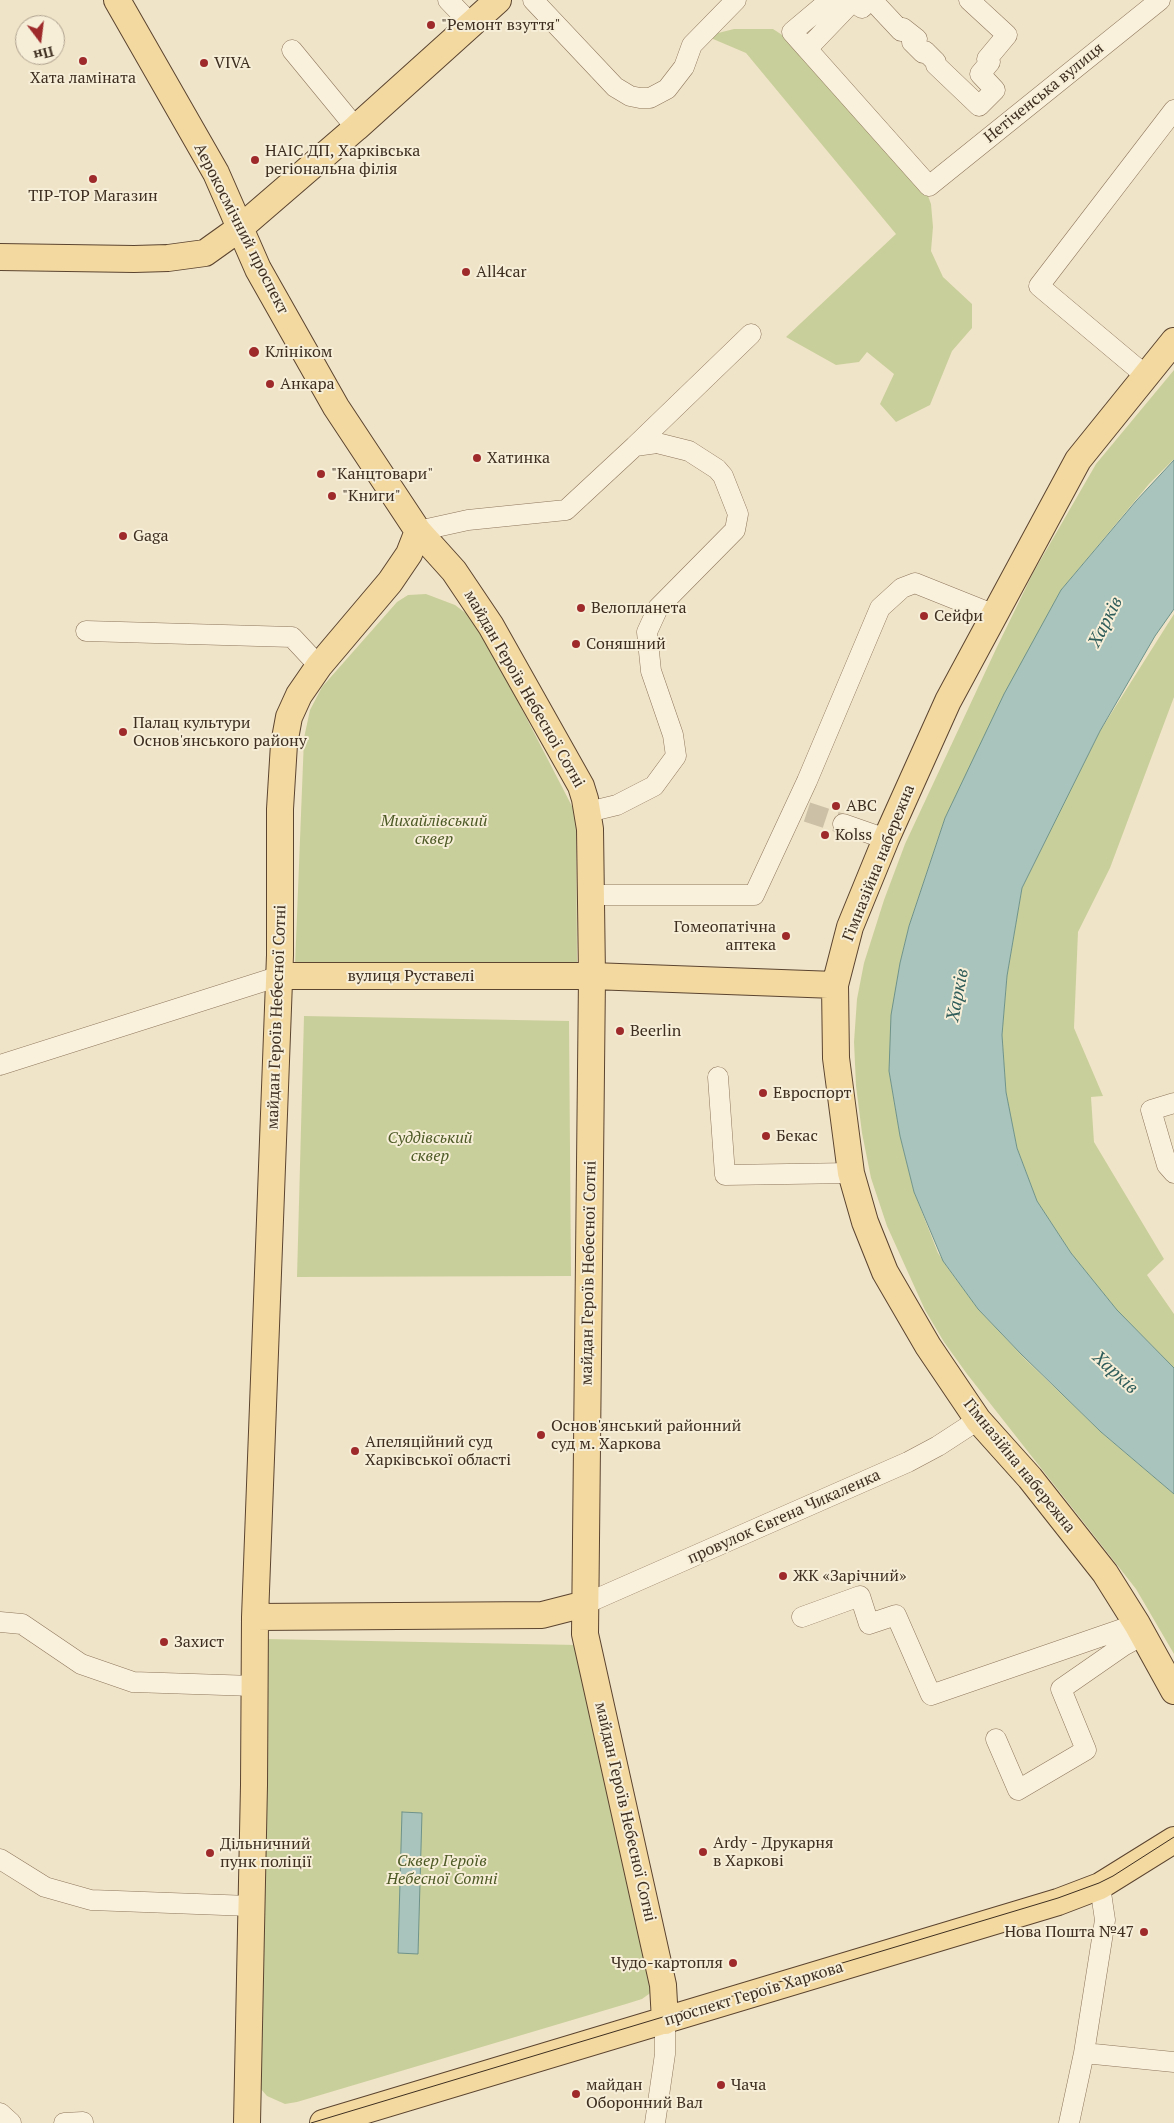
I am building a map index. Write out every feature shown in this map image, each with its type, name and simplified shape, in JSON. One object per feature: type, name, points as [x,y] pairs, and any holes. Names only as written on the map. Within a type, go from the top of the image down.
[{"type":"main road","name":"Аерокосмічний проспект","points":[[117,0],[216,173],[258,269],[336,407],[418,531]]},
{"type":"main road","points":[[0,257],[134,259],[197,255],[211,250],[240,228],[356,128],[498,0]]},
{"type":"main road","name":"Гімназійна набережна","points":[[1174,341],[1078,460],[948,701],[886,839],[850,927],[835,985],[836,1058],[851,1172],[865,1222],[886,1272],[928,1346],[978,1420],[1030,1478],[1105,1573],[1140,1629],[1174,1691]]},
{"type":"main road","name":"майдан Героїв Небесної Сотні","points":[[246,2123],[255,1617],[280,976],[280,809],[284,744],[289,717],[300,695],[319,666],[390,582],[409,554],[418,531],[454,571],[491,626],[581,786],[588,812],[590,830],[592,976],[585,1634],[663,1985],[665,2020]]},
{"type":"main road","name":"вулиця Руставелі","points":[[280,976],[592,976],[835,985]]},
{"type":"main road","points":[[255,1617],[542,1615],[585,1604]]},
{"type":"main road","name":"проспект Героїв Харкова","points":[[323,2123],[1058,1902],[1100,1886],[1174,1840]]},
{"type":"street","points":[[448,0],[472,24]]},
{"type":"street","points":[[533,0],[615,87],[630,96],[640,98],[650,98],[667,88],[684,67],[692,45],[736,0]]},
{"type":"street","points":[[830,0],[792,32],[807,49],[854,1],[862,8],[870,0],[900,31],[903,28],[916,39],[912,42],[923,53],[925,51],[936,62],[936,65],[979,106],[995,90],[980,74],[990,62],[987,59],[1007,35],[969,0]]},
{"type":"street","name":"Нетіченська вулиця","points":[[807,49],[929,186],[1160,0]]},
{"type":"street","points":[[292,50],[356,128]]},
{"type":"street","points":[[1145,375],[1039,286],[1174,110]]},
{"type":"street","points":[[418,531],[468,520],[566,510],[751,334]]},
{"type":"street","points":[[588,812],[617,805],[654,786],[676,756],[673,735],[651,671],[647,632],[658,608],[734,530],[738,514],[724,476],[717,469],[689,451],[657,443],[635,446]]},
{"type":"street","points":[[591,895],[754,895],[801,810],[880,608],[902,588],[915,583],[995,615]]},
{"type":"street","points":[[86,632],[292,636],[319,666]]},
{"type":"street","points":[[843,824],[886,839]]},
{"type":"street","name":"вулиця Руставелі","points":[[0,1065],[280,976]]},
{"type":"street","points":[[718,1077],[725,1175],[851,1172]]},
{"type":"street","points":[[1174,1103],[1151,1110],[1167,1165],[1174,1173]]},
{"type":"street","name":"провулок Євгена Чикаленка","points":[[585,1604],[908,1462],[938,1446],[978,1420]]},
{"type":"street","points":[[802,1617],[860,1596],[869,1624],[896,1615],[932,1696],[1140,1629]]},
{"type":"street","points":[[0,1622],[22,1624],[81,1664],[133,1682],[254,1686]]},
{"type":"street","points":[[996,1739],[1018,1790],[1086,1750],[1061,1689],[1123,1646],[1140,1629]]},
{"type":"street","points":[[0,1859],[45,1887],[91,1900],[250,1906]]},
{"type":"street","points":[[1069,2123],[1084,2052],[1105,1920],[1100,1886]]},
{"type":"street","points":[[655,2123],[665,2054],[665,2020]]},
{"type":"street","points":[[1084,2052],[1174,2062]]},
{"type":"street","points":[[0,2112],[11,2123]]},
{"type":"green space","points":[[734,29],[773,29],[793,42],[925,188],[931,204],[933,227],[931,251],[943,277],[972,304],[972,328],[952,351],[930,405],[896,422],[880,404],[894,374],[867,352],[859,362],[836,365],[786,337],[896,234],[746,53],[706,36]]},
{"type":"green space","points":[[1174,370],[1174,459],[1149,484],[1061,590],[945,818],[909,926],[900,963],[889,1071],[900,1136],[914,1192],[938,1253],[947,1267],[978,1309],[1026,1360],[1103,1434],[1174,1494],[1174,1654],[1136,1589],[967,1374],[944,1342],[925,1310],[887,1226],[871,1178],[862,1133],[856,1086],[854,1042],[857,999],[864,963],[884,900],[905,844],[996,649],[1033,573],[1096,464]]},
{"type":"green space","name":"Михайлівський сквер","points":[[426,594],[455,605],[467,614],[482,632],[576,814],[577,963],[295,966],[304,738],[310,710],[322,687],[397,602],[408,595]]},
{"type":"green space","points":[[1174,614],[1174,697],[1110,868],[1078,932],[1074,1028],[1103,1096],[1091,1097],[1094,1142],[1164,1259],[1147,1275],[1174,1314],[1174,1368],[1117,1310],[1071,1253],[1037,1201],[1017,1148],[1006,1093],[1002,1035],[1007,976],[1022,888],[1100,731]]},
{"type":"green space","name":"Суддівський сквер","points":[[304,1016],[569,1021],[571,1276],[297,1277]]},
{"type":"green space","name":"Сквер Героїв Небесної Сотні","points":[[267,1639],[578,1645],[652,1978],[651,1992],[642,1999],[626,2004],[297,2102],[285,2104],[267,2096],[260,2088]]},
{"type":"water","name":"Харків","points":[[1174,460],[1174,609],[1155,636],[1100,731],[1022,888],[1007,976],[1002,1035],[1006,1092],[1017,1148],[1037,1201],[1071,1253],[1117,1310],[1174,1368],[1174,1494],[1101,1432],[1021,1354],[978,1309],[943,1261],[914,1192],[900,1136],[889,1071],[891,1015],[900,963],[909,926],[945,818],[1004,694],[1061,590],[1136,501]]},
{"type":"water","points":[[402,1812],[422,1813],[418,1954],[398,1953]]},
{"type":"tunnel","points":[[807,812],[843,824]]},
{"type":"tram line","points":[[311,2123],[1058,1898],[1113,1876],[1174,1837]]},
{"type":"place","name":"\"Ремонт взуття\"","points":[[431,25]]},
{"type":"place","name":"Хата ламіната","points":[[83,61]]},
{"type":"place","name":"VIVA","points":[[204,63]]},
{"type":"place","name":"НАІС ДП, Харківська регіональна філія","points":[[255,160]]},
{"type":"place","name":"TIP-TOP Магазин","points":[[93,179]]},
{"type":"place","name":"All4car","points":[[466,272]]},
{"type":"place","name":"Клініком","points":[[254,352]]},
{"type":"place","name":"Анкара","points":[[270,384]]},
{"type":"place","name":"Хатинка","points":[[477,458]]},
{"type":"place","name":"\"Канцтовари\"","points":[[321,474]]},
{"type":"place","name":"\"Книги\"","points":[[332,496]]},
{"type":"place","name":"Gaga","points":[[123,536]]},
{"type":"place","name":"Велопланета","points":[[581,608]]},
{"type":"place","name":"Сейфи","points":[[924,616]]},
{"type":"place","name":"Соняшний","points":[[576,644]]},
{"type":"place","name":"Палац культури Основ'янського району","points":[[123,732]]},
{"type":"place","name":"ABC","points":[[836,806]]},
{"type":"place","name":"Kolss","points":[[825,835]]},
{"type":"place","name":"Гомеопатічна аптека","points":[[786,936]]},
{"type":"place","name":"Beеrlin","points":[[620,1031]]},
{"type":"place","name":"Евроспорт","points":[[763,1093]]},
{"type":"place","name":"Бекас","points":[[766,1136]]},
{"type":"place","name":"Основ'янський районний суд м. Харкова","points":[[541,1435]]},
{"type":"place","name":"Апеляційний суд Харківської області","points":[[355,1451]]},
{"type":"place","name":"ЖК «Зарічний»","points":[[783,1576]]},
{"type":"place","name":"Захист","points":[[164,1642]]},
{"type":"place","name":"Ardy - Друкарня в Харкові","points":[[703,1852]]},
{"type":"place","name":"Дільничний пунк поліції","points":[[210,1853]]},
{"type":"place","name":"Нова Пошта №47","points":[[1144,1932]]},
{"type":"place","name":"Чудо-картопля","points":[[733,1963]]},
{"type":"place","name":"Чача","points":[[721,2085]]},
{"type":"place","name":"майдан Оборонний Вал","points":[[576,2094]]}]
